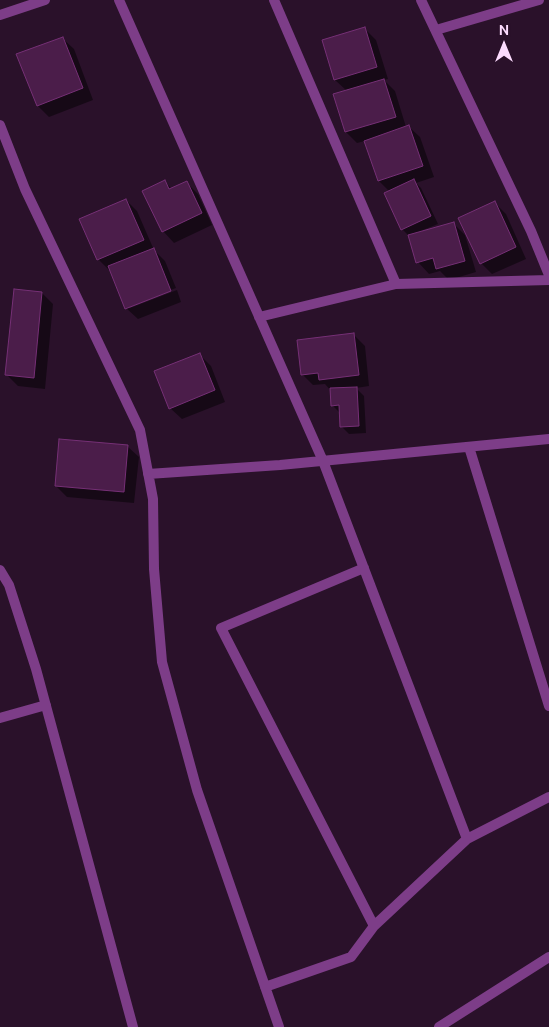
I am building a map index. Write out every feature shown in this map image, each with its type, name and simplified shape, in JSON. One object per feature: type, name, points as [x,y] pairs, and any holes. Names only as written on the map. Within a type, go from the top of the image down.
[{"type":"street","points":[[0,14],[45,0]]},
{"type":"street","points":[[119,0],[323,461],[468,838]]},
{"type":"street","points":[[274,0],[396,284]]},
{"type":"street","points":[[422,0],[531,231],[549,275]]},
{"type":"street","points":[[436,30],[540,0]]},
{"type":"street","points":[[0,125],[25,188],[140,430],[153,498],[154,569],[162,662],[197,790],[279,1027]]},
{"type":"street","points":[[259,316],[396,284],[549,280]]},
{"type":"street","points":[[148,474],[280,465],[549,439]]},
{"type":"street","points":[[469,447],[549,706]]},
{"type":"street","points":[[364,568],[220,628],[374,926]]},
{"type":"street","points":[[0,570],[9,585],[36,669],[133,1027]]},
{"type":"street","points":[[0,718],[46,705]]},
{"type":"street","points":[[265,987],[351,957],[374,926],[468,838],[549,797]]},
{"type":"street","points":[[440,1027],[549,957]]},
{"type":"building","points":[[365,27],[377,67],[334,80],[322,40]]},
{"type":"building","points":[[63,37],[83,88],[37,106],[16,54]]},
{"type":"building","points":[[384,79],[396,117],[345,132],[333,94]]},
{"type":"building","points":[[409,125],[423,166],[378,181],[364,141]]},
{"type":"building","points":[[414,179],[431,216],[401,230],[384,193]]},
{"type":"building","points":[[165,180],[169,189],[187,181],[202,213],[162,232],[142,191]]},
{"type":"building","points":[[126,199],[144,240],[97,260],[79,219]]},
{"type":"building","points":[[495,201],[516,247],[480,264],[458,218]]},
{"type":"building","points":[[454,222],[465,261],[436,269],[433,258],[416,263],[408,235]]},
{"type":"building","points":[[154,248],[171,291],[125,309],[108,266]]},
{"type":"building","points":[[14,289],[42,292],[34,378],[5,375]]},
{"type":"building","points":[[354,333],[359,375],[319,380],[318,373],[301,375],[297,340]]},
{"type":"building","points":[[200,353],[215,390],[169,409],[154,371]]},
{"type":"building","points":[[357,387],[359,426],[340,427],[339,405],[331,406],[330,388]]},
{"type":"building","points":[[59,439],[128,445],[124,492],[55,486]]}]
